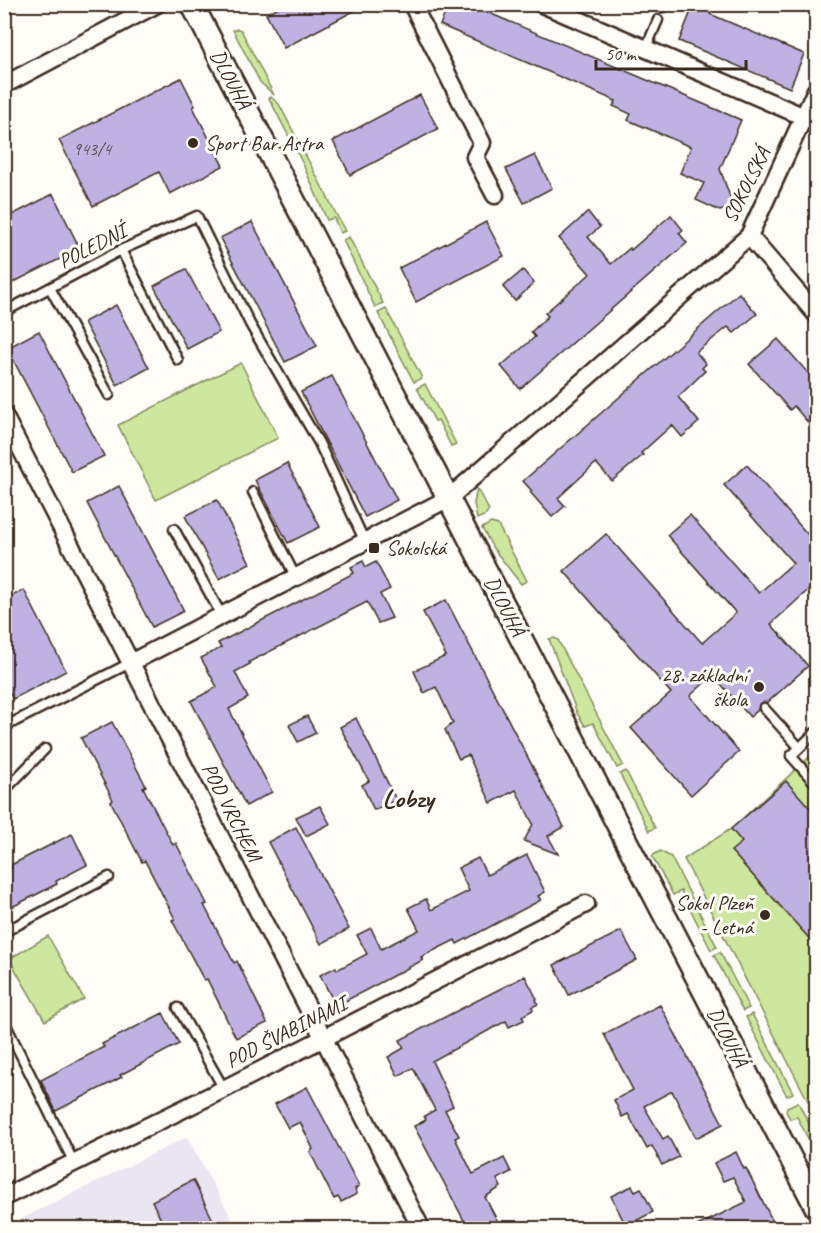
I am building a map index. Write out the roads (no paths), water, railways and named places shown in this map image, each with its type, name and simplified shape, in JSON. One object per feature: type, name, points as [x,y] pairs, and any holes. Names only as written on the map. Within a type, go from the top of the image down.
[{"type":"street","points":[[4,85],[157,4]]},
{"type":"street","name":"DLOUHÁ","points":[[192,4],[816,1208]]},
{"type":"street","points":[[412,4],[482,143],[475,157],[495,195]]},
{"type":"street","points":[[542,4],[811,119]]},
{"type":"street","name":"SOKOLSKÁ","points":[[130,663],[449,498],[749,236],[811,119],[816,90]]},
{"type":"street","points":[[749,236],[816,314]]},
{"type":"street","name":"POD VRCHEM","points":[[4,416],[421,1228]]},
{"type":"street","name":"POD ŠVABINAMI","points":[[4,1197],[224,1089],[586,903]]},
{"type":"lane","points":[[646,48],[658,20]]},
{"type":"lane","name":"POLEDNÍ","points":[[4,312],[122,250],[197,216],[250,324],[319,443],[366,542]]},
{"type":"lane","points":[[122,250],[178,360]]},
{"type":"lane","points":[[50,288],[109,395]]},
{"type":"lane","points":[[253,492],[296,578]]},
{"type":"lane","points":[[174,529],[222,616]]},
{"type":"lane","points":[[4,727],[130,663]]},
{"type":"lane","points":[[764,708],[798,747]]},
{"type":"lane","points":[[816,732],[791,756],[816,784]]},
{"type":"lane","points":[[4,791],[45,749]]},
{"type":"lane","points":[[4,932],[109,877]]},
{"type":"lane","points":[[178,1008],[224,1089]]},
{"type":"lane","points":[[4,1021],[74,1163]]},
{"type":"place","name":"Sport Bar Astra","points":[[193,143]]},
{"type":"place","name":"Sokolská","points":[[374,548]]},
{"type":"place","name":"28. základní škola","points":[[759,687]]},
{"type":"place","name":"Sokol Plzeň - Letná","points":[[765,915]]},
{"type":"district","name":"Lobzy","points":[[408,798]]}]
